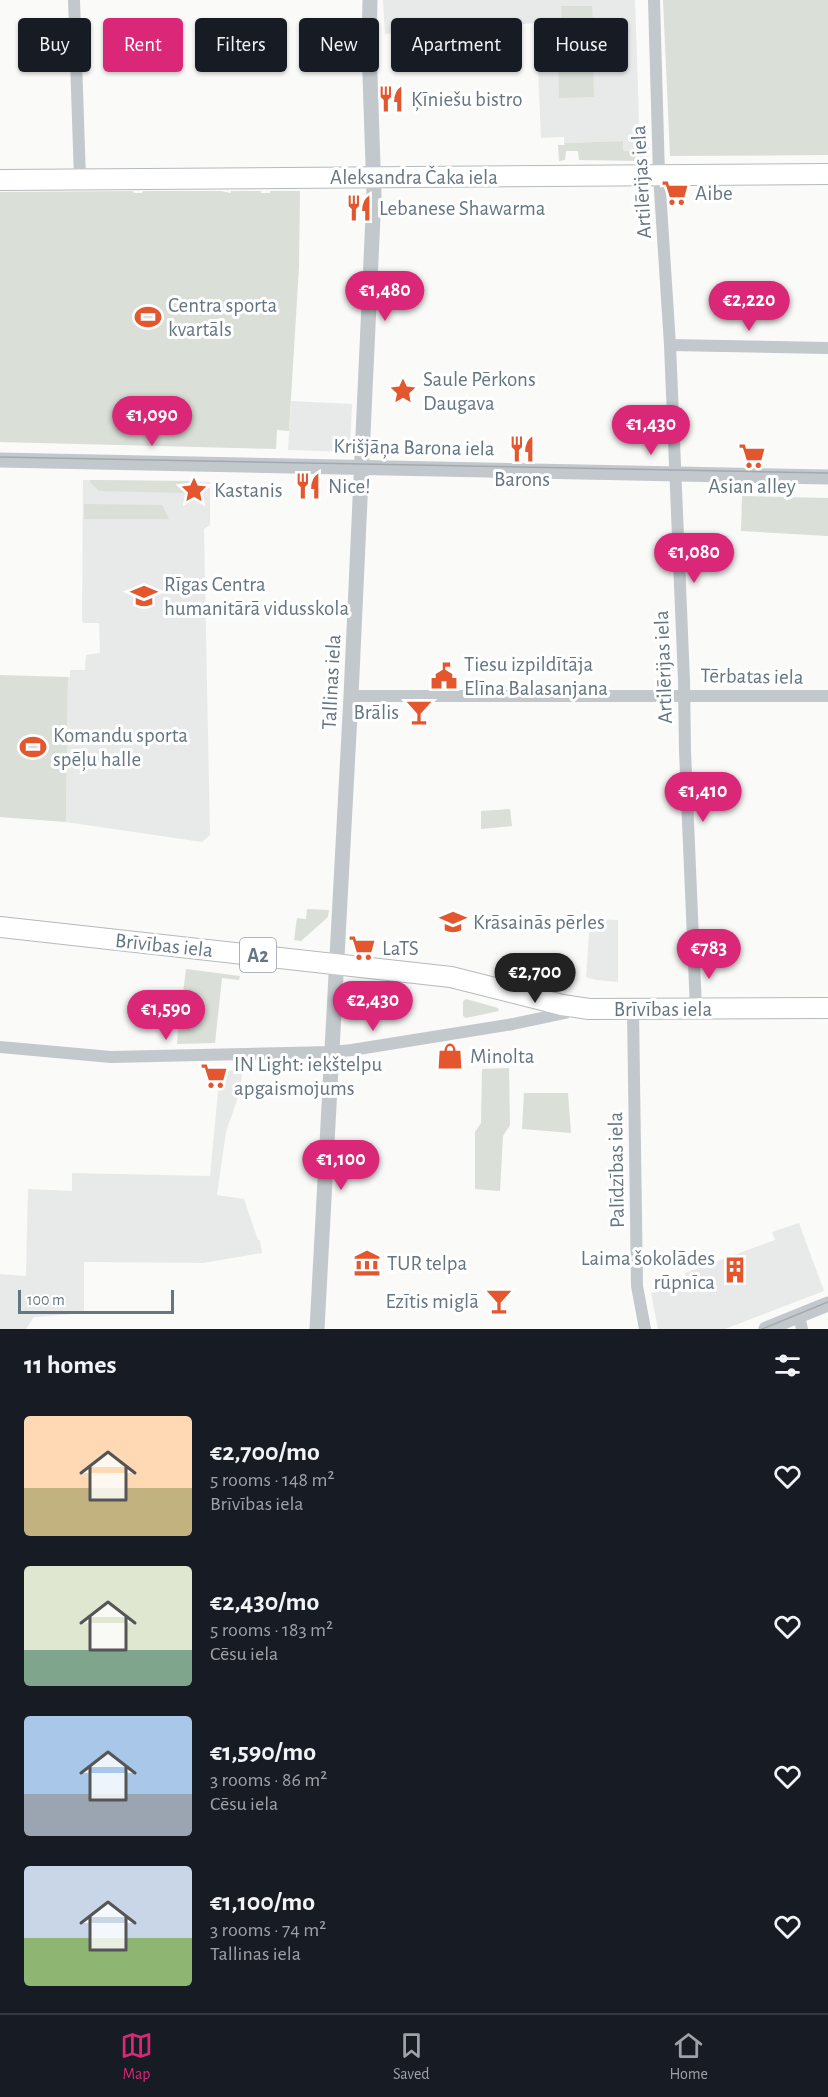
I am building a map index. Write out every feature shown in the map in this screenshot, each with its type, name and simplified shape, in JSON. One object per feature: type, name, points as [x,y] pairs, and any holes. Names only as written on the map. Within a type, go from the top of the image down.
[{"type":"main road","name":"Aleksandra Čaka iela","points":[[0,180],[828,174]]},
{"type":"main road","name":"Brīvības iela","points":[[0,927],[451,977],[573,1007],[633,1010],[828,1008]]},
{"type":"street","points":[[74,0],[80,179]]},
{"type":"street","name":"Tallinas iela","points":[[317,1329],[338,964],[374,177],[369,46],[370,0]]},
{"type":"street","name":"Artilērijas iela","points":[[654,0],[659,175],[670,345],[696,1009]]},
{"type":"street","points":[[670,345],[828,348]]},
{"type":"street","name":"Krišjāņa Barona iela","points":[[0,460],[828,477]]},
{"type":"street","name":"Tērbatas iela","points":[[351,696],[828,696]]},
{"type":"street","points":[[0,1047],[122,1057],[332,1052],[513,1024],[565,1012],[573,1007]]},
{"type":"street","name":"Palīdzības iela","points":[[633,1010],[637,1286],[645,1329]]},
{"type":"street","points":[[766,1329],[800,1322],[828,1304]]},
{"type":"shaded area","points":[[383,0],[635,0],[640,150],[623,151],[623,141],[564,143],[564,137],[541,138],[538,72],[628,72],[628,18],[534,18],[534,23],[522,24],[522,18],[391,18],[391,34],[385,34]]},
{"type":"shaded area","points":[[663,0],[828,0],[828,155],[670,156]]},
{"type":"shaded area","points":[[561,6],[592,6],[593,18],[562,18]]},
{"type":"shaded area","points":[[559,72],[593,72],[594,97],[559,98]]},
{"type":"shaded area","points":[[640,139],[648,139],[649,155],[641,161],[579,160],[578,151],[566,151],[565,160],[559,161],[558,145],[565,145],[564,143],[623,141],[623,151],[639,150]]},
{"type":"shaded area","name":"Centra sporta kvartāls","points":[[133,191],[134,193],[143,191],[231,193],[231,191],[261,191],[261,193],[270,193],[270,191],[300,191],[299,267],[289,431],[277,430],[276,449],[0,442],[0,192]]},
{"type":"shaded area","points":[[291,401],[352,404],[350,452],[288,450]]},
{"type":"shaded area","points":[[83,480],[210,482],[210,525],[204,529],[210,835],[202,842],[66,822],[68,677],[70,677],[70,670],[85,670],[86,655],[100,653],[99,623],[83,623],[82,620]]},
{"type":"shaded area","points":[[90,480],[196,481],[196,486],[187,486],[187,493],[99,491]]},
{"type":"shaded area","points":[[742,496],[828,498],[828,536],[741,531]]},
{"type":"shaded area","points":[[84,504],[162,505],[169,519],[84,519]]},
{"type":"shaded area","name":"Komandu sporta spēļu halle","points":[[0,675],[68,677],[66,822],[0,817]]},
{"type":"shaded area","points":[[510,809],[512,826],[481,829],[481,811]]},
{"type":"shaded area","points":[[307,909],[329,910],[328,917],[301,941],[294,940],[297,918],[306,919]]},
{"type":"shaded area","points":[[590,919],[618,920],[618,982],[586,977]]},
{"type":"shaded area","points":[[186,969],[240,976],[239,980],[222,978],[215,1043],[177,1044],[180,993],[183,993]]},
{"type":"shaded area","points":[[466,999],[498,1008],[499,1011],[466,1018],[463,1016],[463,1001]]},
{"type":"shaded area","points":[[509,1068],[510,1125],[503,1136],[500,1191],[475,1189],[475,1132],[481,1123],[482,1069]]},
{"type":"shaded area","points":[[242,1070],[241,1088],[226,1132],[217,1195],[244,1199],[258,1240],[260,1240],[262,1253],[203,1263],[84,1262],[84,1313],[34,1317],[26,1329],[0,1329],[0,1274],[26,1276],[28,1189],[72,1191],[72,1173],[210,1176],[220,1071]]},
{"type":"shaded area","points":[[524,1093],[568,1093],[571,1133],[522,1129]]},
{"type":"shaded area","points":[[799,1223],[824,1291],[725,1329],[658,1329],[651,1293],[688,1281],[685,1273],[775,1240],[772,1232]]},
{"type":"tram line","points":[[0,457],[828,473]]},
{"type":"tram line","points":[[762,1329],[828,1302]]},
{"type":"place","name":"Ķīniešu bistro","points":[[391,99]]},
{"type":"place","name":"Aibe","points":[[675,193]]},
{"type":"place","name":"Lebanese Shawarma","points":[[359,208]]},
{"type":"place","name":"Centra sporta kvartāls","points":[[148,317]]},
{"type":"place","name":"Saule Pērkons Daugava","points":[[403,391]]},
{"type":"place","name":"Barons","points":[[522,449]]},
{"type":"place","name":"Asian alley","points":[[752,456]]},
{"type":"place","name":"Nice!","points":[[308,486]]},
{"type":"place","name":"Kastanis","points":[[194,490]]},
{"type":"place","name":"Rīgas Centra humanitārā vidusskola","points":[[144,596]]},
{"type":"place","name":"Tiesu izpildītāja Elīna Balasanjana","points":[[444,676]]},
{"type":"place","name":"Brālis","points":[[419,712]]},
{"type":"place","name":"Komandu sporta spēļu halle","points":[[33,747]]},
{"type":"place","name":"Krāsainās pērles","points":[[453,922]]},
{"type":"place","name":"LaTS","points":[[362,948]]},
{"type":"place","name":"Minolta","points":[[450,1056]]},
{"type":"place","name":"IN Light: iekštelpu apgaismojums","points":[[214,1076]]},
{"type":"place","name":"TUR telpa","points":[[367,1263]]},
{"type":"place","name":"Laima šokolādes rūpnīca","points":[[735,1270]]},
{"type":"place","name":"Ezītis miglā","points":[[499,1301]]}]
